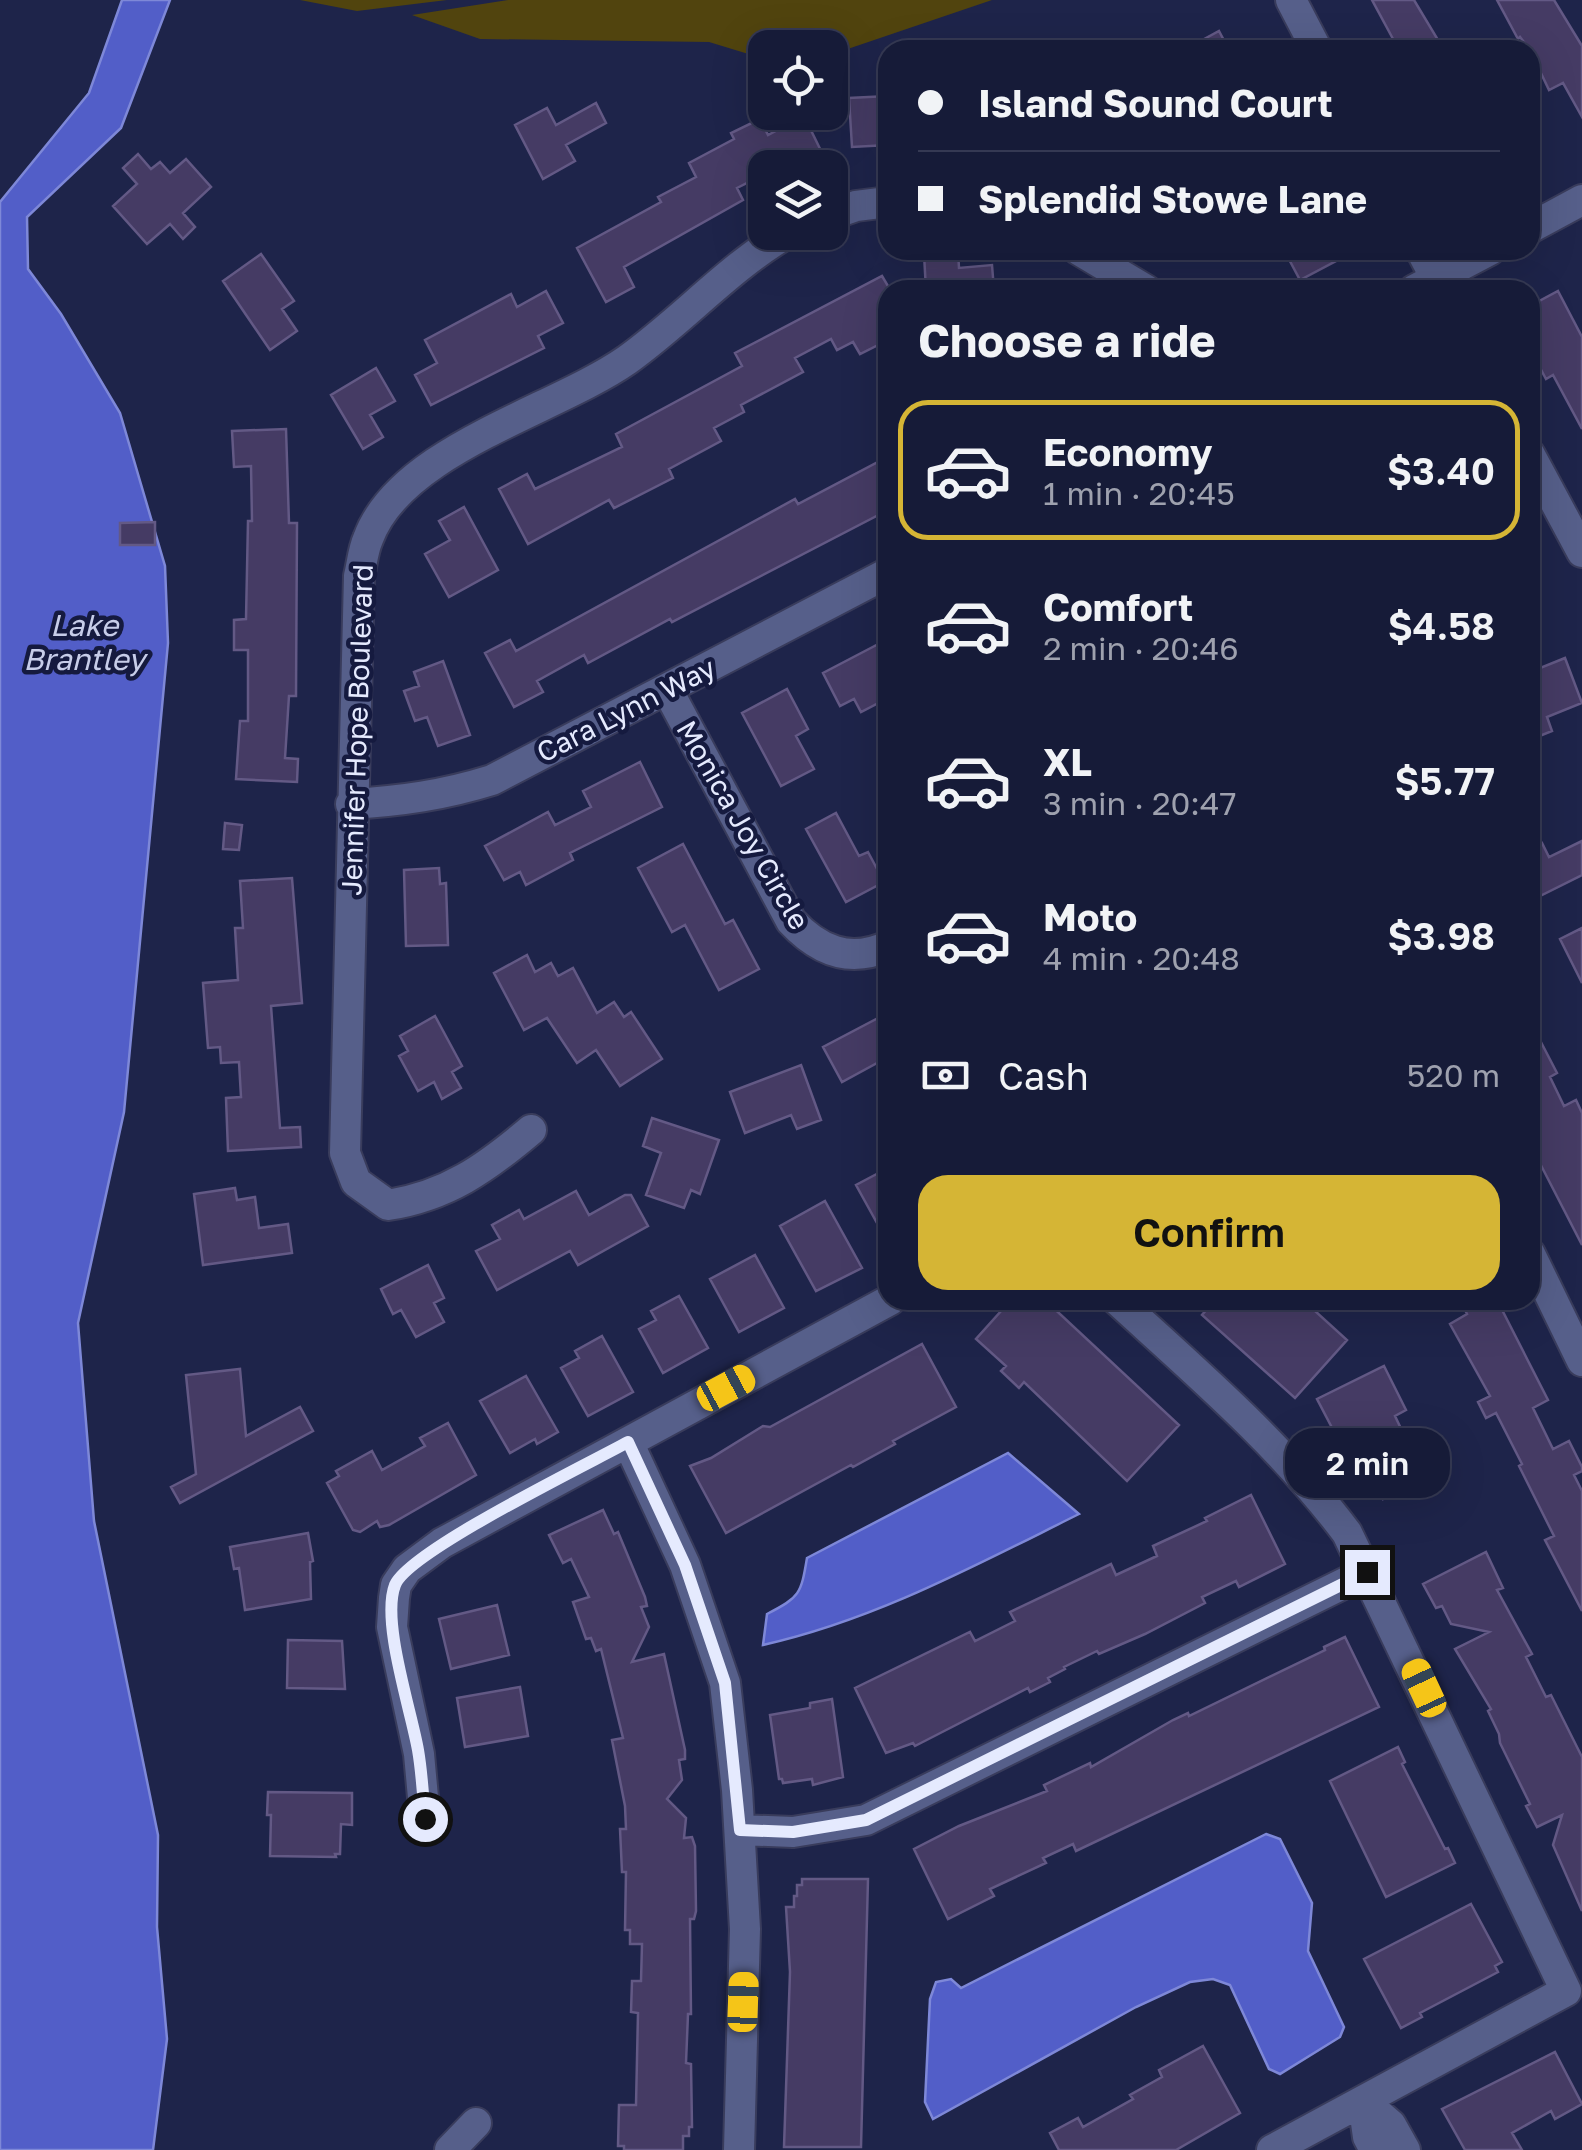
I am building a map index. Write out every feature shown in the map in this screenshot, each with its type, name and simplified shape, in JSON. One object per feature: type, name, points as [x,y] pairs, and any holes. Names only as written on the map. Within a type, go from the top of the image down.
[{"type":"street","points":[[1290,0],[1312,40]]},
{"type":"street","points":[[1540,223],[1582,200]]},
{"type":"street","points":[[848,209],[878,203]]},
{"type":"street","name":"Jennifer Hope Boulevard","points":[[531,1130],[486,1168],[421,1200],[388,1205],[356,1182],[345,1152],[359,576],[368,536],[411,480],[453,453],[623,362],[672,326],[759,250]]},
{"type":"street","points":[[1096,260],[1130,280]]},
{"type":"street","points":[[1441,280],[1474,260]]},
{"type":"street","points":[[1540,473],[1582,552]]},
{"type":"street","name":"Cara Lynn Way","points":[[352,804],[409,801],[492,780],[878,578]]},
{"type":"street","name":"Monica Joy Circle","points":[[667,689],[791,921],[808,940],[835,953],[857,956],[878,949]]},
{"type":"street","points":[[1540,1275],[1582,1361]]},
{"type":"street","points":[[425,1819],[419,1754],[392,1627],[396,1584],[407,1569],[442,1543],[878,1307]]},
{"type":"street","points":[[1128,1310],[1237,1408],[1310,1484],[1347,1533],[1566,1992],[1272,2150]]},
{"type":"street","points":[[628,1442],[685,1565],[725,1683],[746,1929],[739,2150]]},
{"type":"street","points":[[740,1830],[793,1832],[866,1820],[1367,1572]]},
{"type":"street","points":[[1362,2101],[1368,2136],[1375,2150]]},
{"type":"street","points":[[1362,2101],[1391,2124],[1405,2150]]},
{"type":"street","points":[[450,2150],[476,2123]]},
{"type":"shaded area","points":[[300,0],[447,0],[357,11]]},
{"type":"shaded area","points":[[508,0],[992,0],[848,49],[848,30],[748,30],[748,54],[709,42],[480,39],[412,15]]},
{"type":"water","name":"Lake Brantley","points":[[122,0],[170,0],[121,128],[27,217],[28,269],[61,314],[120,413],[165,566],[168,643],[124,1112],[78,1323],[94,1521],[158,1835],[157,1927],[167,2039],[153,2150],[0,2150],[0,202],[89,93]]},
{"type":"water","points":[[1008,1453],[1079,1514],[885,1606],[763,1645],[767,1614],[797,1593],[807,1558]]},
{"type":"water","points":[[1266,1834],[1280,1839],[1312,1903],[1308,1951],[1344,2027],[1340,2037],[1280,2074],[1269,2069],[1230,1985],[1213,1979],[1190,1982],[1136,2007],[933,2119],[925,2102],[930,1999],[936,1982],[951,1979],[961,1988]]},
{"type":"building","points":[[1372,0],[1414,0],[1438,40],[1394,40]]},
{"type":"building","points":[[1497,0],[1554,0],[1582,46],[1582,117],[1563,83],[1549,90],[1540,71],[1540,40],[1518,39]]},
{"type":"building","points":[[1219,31],[1224,40],[1202,40]]},
{"type":"building","points":[[878,97],[878,146],[852,147],[849,98]]},
{"type":"building","points":[[596,103],[606,123],[566,145],[575,161],[543,179],[515,125],[547,108],[556,125]]},
{"type":"building","points":[[748,125],[748,130],[766,130],[768,135],[777,130],[811,130],[821,150],[748,150],[748,182],[737,188],[743,200],[624,267],[634,287],[606,302],[577,248],[661,202],[658,197],[696,177],[689,163],[734,139],[731,133]]},
{"type":"building","points":[[138,154],[151,169],[160,162],[170,173],[186,159],[211,187],[183,213],[195,227],[183,239],[170,224],[147,244],[113,206],[137,184],[123,168]]},
{"type":"building","points":[[261,254],[294,301],[282,309],[297,331],[270,350],[223,281]]},
{"type":"building","points":[[924,260],[959,260],[959,268],[992,265],[993,280],[925,280]]},
{"type":"building","points":[[1289,260],[1338,260],[1300,280]]},
{"type":"building","points":[[882,276],[884,280],[878,280],[878,345],[860,354],[853,342],[837,350],[831,339],[795,358],[803,372],[741,405],[744,412],[714,428],[721,441],[669,469],[673,478],[614,508],[609,500],[528,544],[499,489],[527,474],[535,489],[622,447],[616,434],[742,366],[735,353]]},
{"type":"building","points":[[546,291],[563,323],[538,336],[544,348],[431,405],[415,375],[437,363],[425,340],[511,294],[517,307]]},
{"type":"building","points":[[1558,291],[1582,337],[1582,429],[1553,375],[1546,379],[1540,368],[1540,301]]},
{"type":"building","points":[[376,368],[395,401],[370,415],[383,437],[363,449],[331,395]]},
{"type":"building","points":[[286,429],[289,523],[297,523],[296,696],[289,696],[285,758],[298,759],[297,782],[236,779],[240,721],[248,721],[248,650],[234,650],[234,620],[246,619],[248,521],[252,521],[251,466],[234,467],[232,431]]},
{"type":"building","points":[[878,462],[878,515],[588,663],[584,655],[537,681],[543,692],[514,707],[485,653],[510,640],[516,651],[795,499],[798,504]]},
{"type":"building","points":[[464,507],[498,570],[449,597],[425,554],[450,540],[439,521]]},
{"type":"building","points":[[155,522],[155,545],[120,545],[120,523]]},
{"type":"building","points":[[878,644],[878,703],[861,712],[854,699],[840,706],[823,673]]},
{"type":"building","points":[[1565,658],[1582,703],[1547,717],[1552,731],[1540,736],[1540,668]]},
{"type":"building","points":[[443,661],[470,735],[438,746],[427,717],[415,721],[404,691],[419,686],[414,672]]},
{"type":"building","points":[[787,689],[808,729],[796,736],[814,769],[781,786],[742,713]]},
{"type":"building","points":[[640,762],[662,807],[570,853],[573,860],[526,885],[520,872],[504,880],[485,846],[548,812],[555,825],[591,807],[583,791]]},
{"type":"building","points":[[836,813],[859,856],[868,852],[878,871],[878,885],[846,902],[806,829]]},
{"type":"building","points":[[225,823],[242,825],[239,850],[223,849]]},
{"type":"building","points":[[1582,841],[1582,875],[1540,896],[1540,844],[1549,857]]},
{"type":"building","points":[[683,844],[725,924],[733,920],[759,969],[719,990],[685,925],[672,932],[638,868]]},
{"type":"building","points":[[439,868],[440,884],[446,883],[448,945],[406,946],[404,870]]},
{"type":"building","points":[[292,878],[302,1003],[271,1006],[280,1128],[300,1127],[301,1147],[228,1151],[226,1098],[241,1097],[239,1062],[221,1063],[220,1047],[208,1048],[203,983],[238,980],[235,928],[243,928],[240,881]]},
{"type":"building","points":[[1582,928],[1582,983],[1560,939]]},
{"type":"building","points":[[527,955],[535,972],[551,963],[558,976],[573,968],[597,1013],[614,1002],[624,1017],[631,1012],[662,1059],[620,1086],[596,1050],[577,1063],[547,1018],[524,1030],[494,973]]},
{"type":"building","points":[[435,1016],[462,1066],[452,1072],[461,1088],[442,1099],[434,1082],[418,1091],[399,1056],[408,1051],[400,1036]]},
{"type":"building","points":[[878,1018],[878,1062],[842,1082],[823,1047]]},
{"type":"building","points":[[1540,1040],[1557,1073],[1550,1077],[1564,1106],[1576,1100],[1582,1113],[1582,1245],[1540,1163]]},
{"type":"building","points":[[801,1065],[821,1120],[797,1129],[791,1115],[745,1133],[730,1092]]},
{"type":"building","points":[[652,1118],[719,1140],[700,1194],[691,1190],[684,1208],[646,1195],[661,1153],[643,1146]]},
{"type":"building","points":[[878,1173],[878,1225],[856,1185]]},
{"type":"building","points":[[235,1188],[237,1200],[255,1197],[259,1228],[288,1224],[292,1253],[203,1265],[194,1194]]},
{"type":"building","points":[[576,1191],[589,1215],[631,1195],[648,1226],[578,1265],[570,1251],[497,1290],[476,1251],[500,1239],[492,1225],[519,1210],[524,1219]]},
{"type":"building","points":[[825,1201],[862,1268],[816,1291],[780,1226]]},
{"type":"building","points":[[755,1255],[784,1308],[739,1332],[710,1279]]},
{"type":"building","points":[[428,1265],[444,1298],[434,1303],[444,1322],[416,1337],[401,1310],[393,1314],[381,1289]]},
{"type":"building","points":[[679,1296],[708,1348],[663,1373],[639,1329],[656,1320],[651,1311]]},
{"type":"building","points":[[1002,1310],[1056,1310],[1179,1425],[1127,1481],[1024,1382],[1019,1388],[1001,1371],[1006,1366],[976,1339]]},
{"type":"building","points":[[1206,1310],[1314,1310],[1347,1340],[1295,1398],[1202,1315]]},
{"type":"building","points":[[1465,1310],[1502,1310],[1548,1400],[1533,1408],[1553,1449],[1569,1441],[1582,1467],[1574,1475],[1582,1491],[1582,1611],[1545,1540],[1554,1536],[1519,1466],[1522,1464],[1496,1413],[1486,1418],[1478,1402],[1490,1396],[1450,1324],[1467,1314]]},
{"type":"building","points":[[602,1336],[633,1392],[588,1416],[561,1368],[579,1358],[575,1351]]},
{"type":"building","points":[[922,1344],[956,1407],[893,1441],[895,1444],[726,1533],[690,1466]]},
{"type":"building","points":[[1384,1366],[1406,1410],[1395,1416],[1425,1479],[1383,1499],[1354,1436],[1340,1443],[1317,1399]]},
{"type":"building","points":[[240,1369],[246,1436],[300,1407],[313,1431],[180,1503],[171,1487],[196,1474],[186,1375]]},
{"type":"building","points":[[526,1376],[558,1432],[510,1453],[480,1401]]},
{"type":"building","points":[[448,1423],[476,1475],[389,1525],[380,1527],[377,1521],[360,1532],[353,1530],[327,1483],[339,1476],[336,1471],[372,1451],[382,1470],[425,1446],[420,1438]]},
{"type":"building","points":[[1251,1495],[1285,1564],[1239,1587],[1236,1581],[1202,1597],[1205,1603],[1145,1634],[1064,1667],[1048,1678],[1050,1682],[1030,1692],[1028,1688],[915,1746],[913,1743],[886,1753],[855,1688],[970,1632],[975,1641],[1015,1621],[1010,1612],[1111,1564],[1116,1575],[1157,1556],[1153,1546]]},
{"type":"building","points":[[603,1510],[614,1534],[618,1532],[647,1606],[641,1607],[649,1627],[632,1662],[664,1654],[685,1750],[685,1759],[679,1760],[682,1780],[667,1799],[686,1818],[684,1838],[692,1837],[695,1846],[696,1911],[694,1919],[690,1919],[691,2014],[686,2063],[691,2064],[692,2127],[689,2136],[683,2136],[683,2150],[624,2150],[624,2146],[618,2146],[619,2105],[636,2105],[638,2013],[631,2012],[632,1981],[641,1981],[642,1944],[630,1944],[630,1930],[625,1930],[626,1872],[622,1872],[620,1829],[626,1829],[625,1806],[612,1740],[623,1738],[601,1649],[596,1651],[591,1638],[586,1639],[573,1602],[589,1597],[571,1559],[563,1563],[549,1535]]},
{"type":"building","points":[[308,1533],[313,1561],[311,1599],[245,1610],[239,1568],[234,1569],[230,1547]]},
{"type":"building","points":[[1486,1552],[1503,1588],[1497,1590],[1532,1654],[1526,1657],[1546,1697],[1551,1695],[1582,1757],[1582,1911],[1553,1845],[1562,1815],[1537,1827],[1500,1743],[1488,1711],[1491,1709],[1455,1649],[1489,1632],[1451,1624],[1442,1606],[1436,1608],[1423,1584]]},
{"type":"building","points":[[497,1605],[509,1655],[451,1669],[439,1619]]},
{"type":"building","points":[[1345,1637],[1379,1707],[1076,1851],[1073,1844],[1043,1858],[1046,1863],[990,1889],[994,1896],[948,1919],[914,1849],[959,1826],[1047,1791],[1044,1785],[1090,1763],[1091,1767],[1173,1720],[1188,1713],[1189,1716]]},
{"type":"building","points":[[288,1640],[342,1641],[345,1689],[287,1688]]},
{"type":"building","points":[[520,1687],[528,1736],[465,1747],[457,1698]]},
{"type":"building","points":[[832,1699],[843,1777],[813,1785],[812,1779],[783,1783],[779,1779],[770,1715],[810,1708],[810,1703]]},
{"type":"building","points":[[1398,1747],[1405,1762],[1402,1764],[1455,1863],[1386,1897],[1330,1781]]},
{"type":"building","points":[[268,1792],[352,1793],[352,1825],[341,1824],[340,1854],[270,1856]]},
{"type":"building","points":[[802,1879],[868,1879],[861,2147],[784,2147],[790,1972],[786,1907],[794,1907],[797,1885],[802,1885]]},
{"type":"building","points":[[1471,1904],[1502,1962],[1495,1966],[1498,1972],[1420,2013],[1422,2017],[1401,2028],[1364,1959]]},
{"type":"building","points":[[1203,2046],[1240,2113],[1176,2150],[1059,2150],[1050,2133],[1078,2118],[1083,2127],[1133,2099],[1130,2095],[1162,2077],[1159,2070]]},
{"type":"building","points":[[1555,2052],[1582,2104],[1555,2119],[1551,2111],[1512,2133],[1522,2150],[1465,2150],[1442,2109]]},
{"type":"route","points":[[425,1819],[419,1754],[392,1627],[396,1584],[407,1569],[442,1543],[628,1442],[685,1565],[725,1683],[740,1830],[793,1832],[866,1820],[1367,1572]]}]
